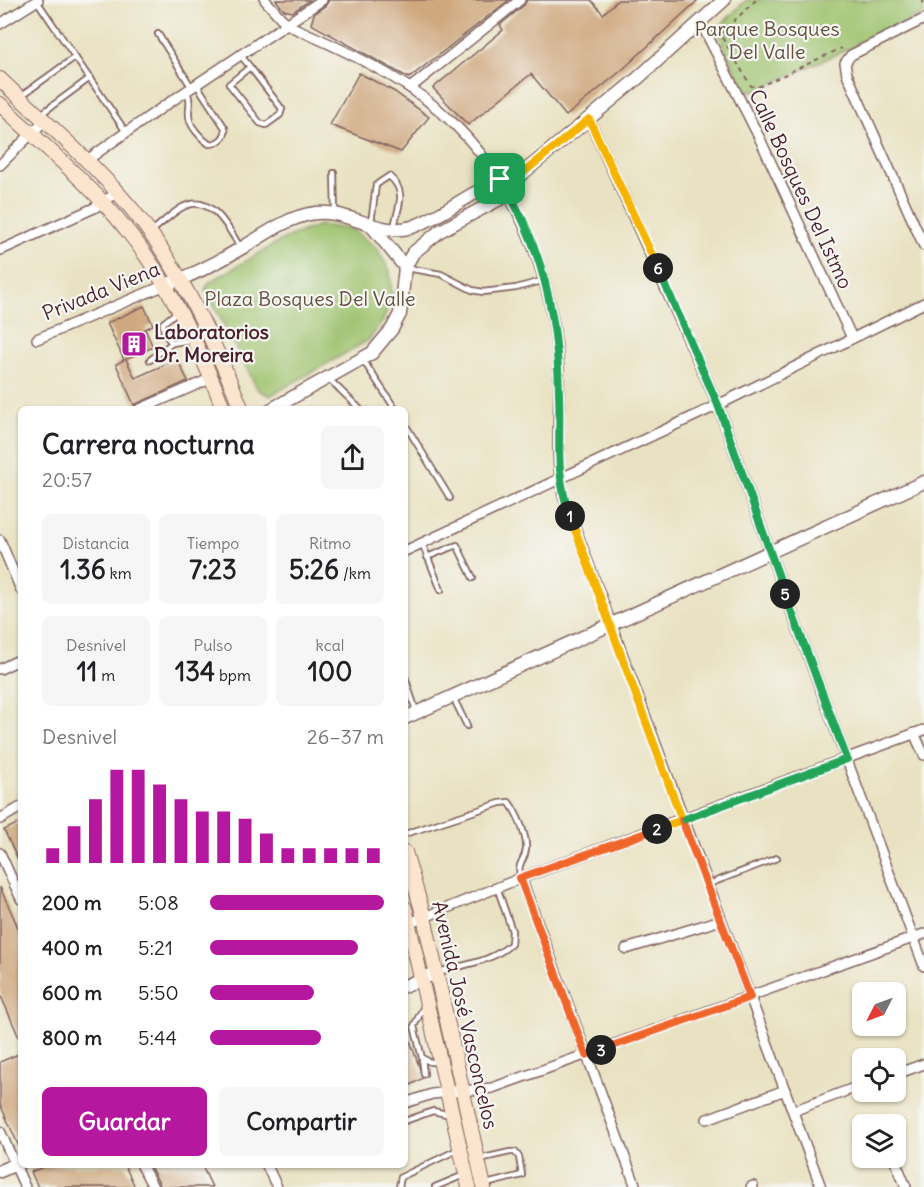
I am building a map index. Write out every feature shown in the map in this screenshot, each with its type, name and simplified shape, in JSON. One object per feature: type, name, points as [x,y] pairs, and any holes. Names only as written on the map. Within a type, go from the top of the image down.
[{"type":"main road","points":[[0,79],[118,192],[149,232],[180,280],[219,355],[240,406]]},
{"type":"main road","points":[[0,104],[103,203],[140,247],[193,339],[222,406]]},
{"type":"main road","points":[[212,378],[232,406]]},
{"type":"main road","name":"Avenida José Vasconcelos","points":[[408,862],[424,917],[429,975],[428,1002],[447,1092],[460,1149],[476,1183]]},
{"type":"main road","name":"Avenida José Vasconcelos","points":[[408,917],[429,975],[462,1093],[478,1159],[476,1183]]},
{"type":"street","points":[[0,24],[37,0]]},
{"type":"street","points":[[265,0],[288,24],[410,88],[475,147],[500,179],[528,232],[545,280],[555,326],[559,361],[560,479],[610,626],[821,1187]]},
{"type":"street","points":[[86,161],[192,88],[242,57],[322,0]]},
{"type":"street","points":[[410,88],[520,0]]},
{"type":"street","points":[[277,406],[363,360],[380,345],[400,314],[405,267],[413,253],[429,238],[509,194],[518,177],[701,23],[724,0]]},
{"type":"street","points":[[924,19],[851,55],[845,63],[847,74],[924,246]]},
{"type":"street","name":"Calle Bosques Del Istmo","points":[[701,23],[759,136],[852,338]]},
{"type":"street","points":[[0,165],[31,134],[42,118]]},
{"type":"street","points":[[589,119],[718,405],[924,966]]},
{"type":"street","points":[[335,212],[393,230],[414,226],[500,179],[518,177]]},
{"type":"street","points":[[1,250],[103,203],[118,192]]},
{"type":"street","name":"Privada Viena","points":[[37,339],[180,280],[306,214],[335,212]]},
{"type":"street","points":[[370,224],[405,267]]},
{"type":"street","points":[[408,550],[718,405],[924,303]]},
{"type":"street","points":[[147,406],[212,378]]},
{"type":"street","points":[[408,717],[924,482]]},
{"type":"street","points":[[0,540],[18,583]]},
{"type":"street","points":[[0,669],[18,660]]},
{"type":"street","points":[[410,923],[520,878],[924,730]]},
{"type":"street","points":[[914,733],[924,755]]},
{"type":"street","points":[[0,819],[18,809]]},
{"type":"street","points":[[0,853],[18,892]]},
{"type":"street","points":[[520,878],[636,1187]]},
{"type":"street","points":[[626,949],[721,920]]},
{"type":"street","points":[[408,1102],[447,1092],[462,1093],[492,1088],[924,934]]},
{"type":"street","points":[[408,985],[429,975]]},
{"type":"street","points":[[906,1070],[924,1064]]},
{"type":"street","points":[[793,1111],[852,1089]]},
{"type":"street","points":[[707,1119],[785,1090]]},
{"type":"street","points":[[0,1131],[18,1163],[0,1171]]},
{"type":"street","points":[[19,1168],[25,1187]]},
{"type":"street","points":[[143,1168],[153,1187]]},
{"type":"street","points":[[270,1168],[277,1187]]},
{"type":"street","points":[[898,1168],[906,1187]]},
{"type":"lane","points":[[37,0],[126,132]]},
{"type":"lane","points":[[158,34],[192,88],[225,128],[225,135],[219,141],[209,144],[200,136],[189,118],[192,88]]},
{"type":"lane","points":[[19,97],[75,57]]},
{"type":"lane","points":[[242,57],[250,67],[282,109],[280,114],[266,125],[260,123],[229,84],[250,67]]},
{"type":"lane","points":[[42,118],[90,78]]},
{"type":"lane","points":[[334,173],[335,212]]},
{"type":"lane","points":[[370,224],[376,185],[389,176],[397,183],[401,192],[393,230]]},
{"type":"lane","points":[[149,232],[182,208],[202,205],[219,214],[241,249]]},
{"type":"lane","points":[[405,267],[416,272],[441,274],[472,290],[483,292],[516,288],[545,280]]},
{"type":"lane","points":[[172,343],[164,333],[163,323],[178,311]]},
{"type":"lane","points":[[150,360],[172,343],[193,339]]},
{"type":"lane","points":[[363,360],[393,406]]},
{"type":"lane","points":[[328,379],[357,406]]},
{"type":"lane","points":[[408,429],[450,498]]},
{"type":"lane","points":[[422,543],[441,590]]},
{"type":"lane","points":[[428,557],[457,545],[473,578]]},
{"type":"lane","points":[[408,686],[417,713]]},
{"type":"lane","points":[[453,697],[467,726]]},
{"type":"lane","points":[[408,833],[509,802],[516,812],[526,848],[518,866],[520,878]]},
{"type":"lane","points":[[707,885],[777,858]]},
{"type":"lane","points":[[429,975],[467,967],[511,944],[512,931],[497,887]]},
{"type":"lane","points":[[424,1074],[414,1026],[428,1002]]},
{"type":"lane","points":[[422,1058],[430,1062],[441,1062]]},
{"type":"lane","points":[[408,1120],[433,1111],[453,1116]]},
{"type":"lane","points":[[399,1187],[401,1177],[460,1149]]},
{"type":"lane","points":[[435,1187],[518,1177],[523,1170],[515,1152],[478,1159]]},
{"type":"path","points":[[756,0],[720,34],[751,86],[758,87],[852,44]]},
{"type":"green space","name":"Parque Bosques Del Valle","points":[[746,0],[924,0],[924,14],[754,92],[744,89],[718,34],[719,27]]},
{"type":"green space","name":"Plaza Bosques Del Valle","points":[[320,225],[351,229],[376,247],[390,271],[392,297],[383,321],[369,340],[270,396],[258,390],[205,289],[210,282],[287,237]]},
{"type":"building","points":[[276,0],[310,0],[292,12],[284,10]]},
{"type":"building","points":[[329,0],[509,0],[409,78],[311,24],[314,14]]},
{"type":"building","points":[[527,0],[591,0],[603,14],[618,0],[698,0],[622,70],[566,116],[531,74],[468,125],[433,88],[503,30],[500,25]]},
{"type":"building","points":[[359,73],[395,92],[429,117],[401,152],[330,125]]},
{"type":"building","points":[[144,306],[153,325],[145,329],[153,347],[126,359],[135,378],[177,359],[188,381],[134,405],[116,364],[124,360],[107,323]]},
{"type":"building","points":[[18,823],[18,860],[4,830]]},
{"type":"building","points":[[0,887],[18,927],[18,1035],[0,994]]},
{"type":"building","points":[[408,1035],[423,1078],[408,1086]]},
{"type":"building","points":[[18,1054],[18,1144],[0,1104],[0,1062]]},
{"type":"building","points":[[41,1168],[126,1168],[135,1187],[38,1187],[31,1172]]},
{"type":"building","points":[[151,1168],[203,1168],[212,1187],[161,1187]]},
{"type":"place","name":"Laboratorios Dr. Moreira","points":[[134,344]]},
{"type":"route","points":[[500,179],[514,202],[539,261],[555,326],[559,361],[558,469],[563,495],[682,820],[520,878],[555,965],[586,1055],[750,997],[682,820],[847,759],[786,597],[718,405],[681,318],[589,119],[518,177],[500,179]]}]
